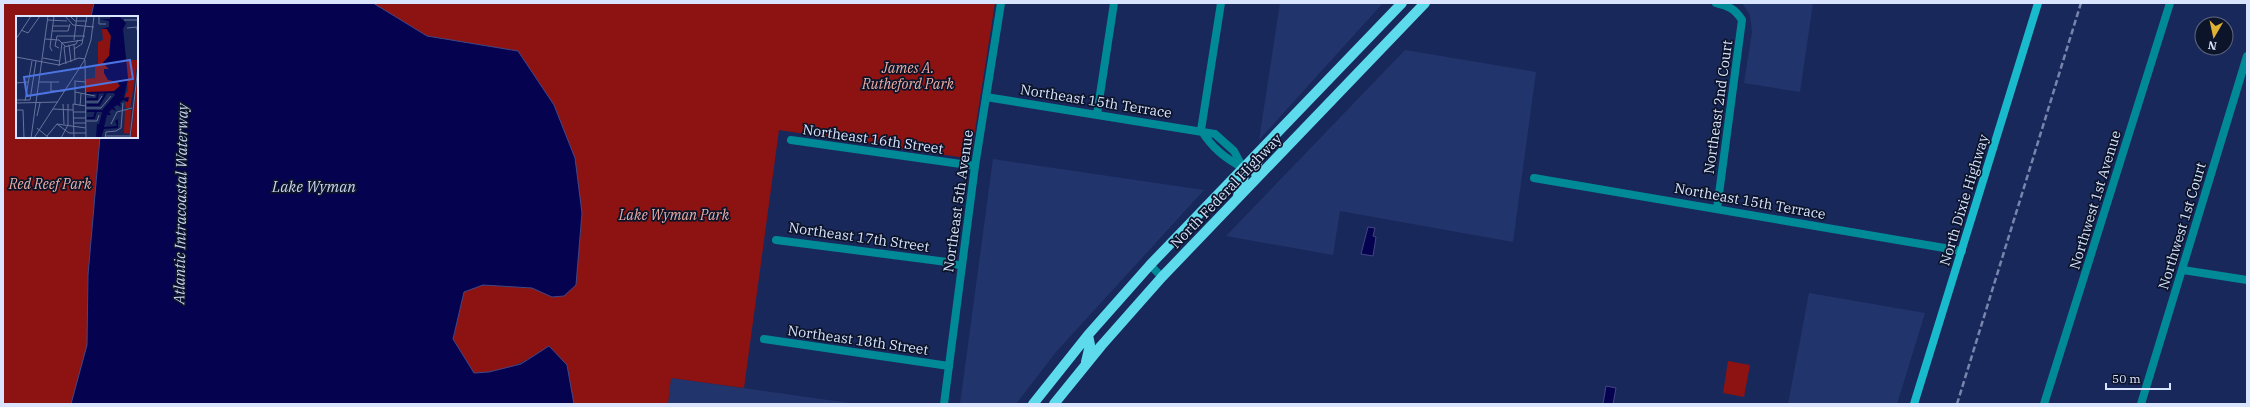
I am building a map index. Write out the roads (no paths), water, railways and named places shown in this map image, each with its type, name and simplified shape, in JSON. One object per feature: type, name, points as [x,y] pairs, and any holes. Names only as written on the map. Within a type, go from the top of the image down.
[{"type":"main road","name":"North Federal Highway","points":[[1033,404],[1088,335],[1150,265],[1402,3]]},
{"type":"main road","name":"North Federal Highway","points":[[1054,404],[1162,277],[1425,3]]},
{"type":"main road","name":"North Dixie Highway","points":[[1914,404],[2038,3]]},
{"type":"main road","points":[[1257,178],[1255,172],[1256,164],[1264,147]]},
{"type":"main road","points":[[1237,200],[1242,189],[1244,176],[1243,168]]},
{"type":"main road","points":[[1085,366],[1090,345],[1088,335]]},
{"type":"street","name":"Northeast 5th Avenue","points":[[944,404],[976,166],[1001,3]]},
{"type":"street","points":[[1097,114],[1114,3]]},
{"type":"street","points":[[1201,130],[1221,3]]},
{"type":"street","name":"Northeast 2nd Court","points":[[1716,3],[1728,5],[1737,11],[1742,20],[1718,209]]},
{"type":"street","name":"Northwest 1st Avenue","points":[[2044,404],[2170,3]]},
{"type":"street","name":"Northwest 1st Court","points":[[2141,404],[2247,56]]},
{"type":"street","name":"Northeast 15th Terrace","points":[[986,97],[1201,130],[1215,134],[1234,151],[1243,168]]},
{"type":"street","name":"Northeast 16th Street","points":[[791,140],[976,166]]},
{"type":"street","name":"Northeast 15th Terrace","points":[[1534,178],[1962,251]]},
{"type":"street","name":"Northeast 17th Street","points":[[776,240],[947,262],[962,266]]},
{"type":"street","points":[[1150,265],[1162,277]]},
{"type":"street","points":[[2183,270],[2247,280]]},
{"type":"street","name":"Northeast 18th Street","points":[[764,339],[949,366]]},
{"type":"water","name":"Lake Wyman","points":[[94,3],[373,3],[427,36],[518,51],[554,105],[575,158],[582,213],[576,285],[564,296],[552,297],[532,288],[483,285],[464,292],[453,339],[474,373],[489,372],[521,364],[549,346],[567,365],[574,404],[71,404],[87,345],[88,275],[100,138],[138,138],[138,16],[91,16]]},
{"type":"water","points":[[1368,227],[1375,228],[1373,236],[1376,237],[1373,256],[1361,254]]},
{"type":"water","points":[[1606,386],[1616,388],[1613,404],[1603,404]]},
{"type":"railway","points":[[1957,404],[2081,3]]},
{"type":"park label","name":"James A. Rutheford Park","points":[[908,76]]},
{"type":"park label","name":"Red Reef Park","points":[[50,184]]},
{"type":"park label","name":"Lake Wyman Park","points":[[674,215]]},
{"type":"water label","name":"Atlantic Intracoastal Waterway","points":[[181,204]]}]
